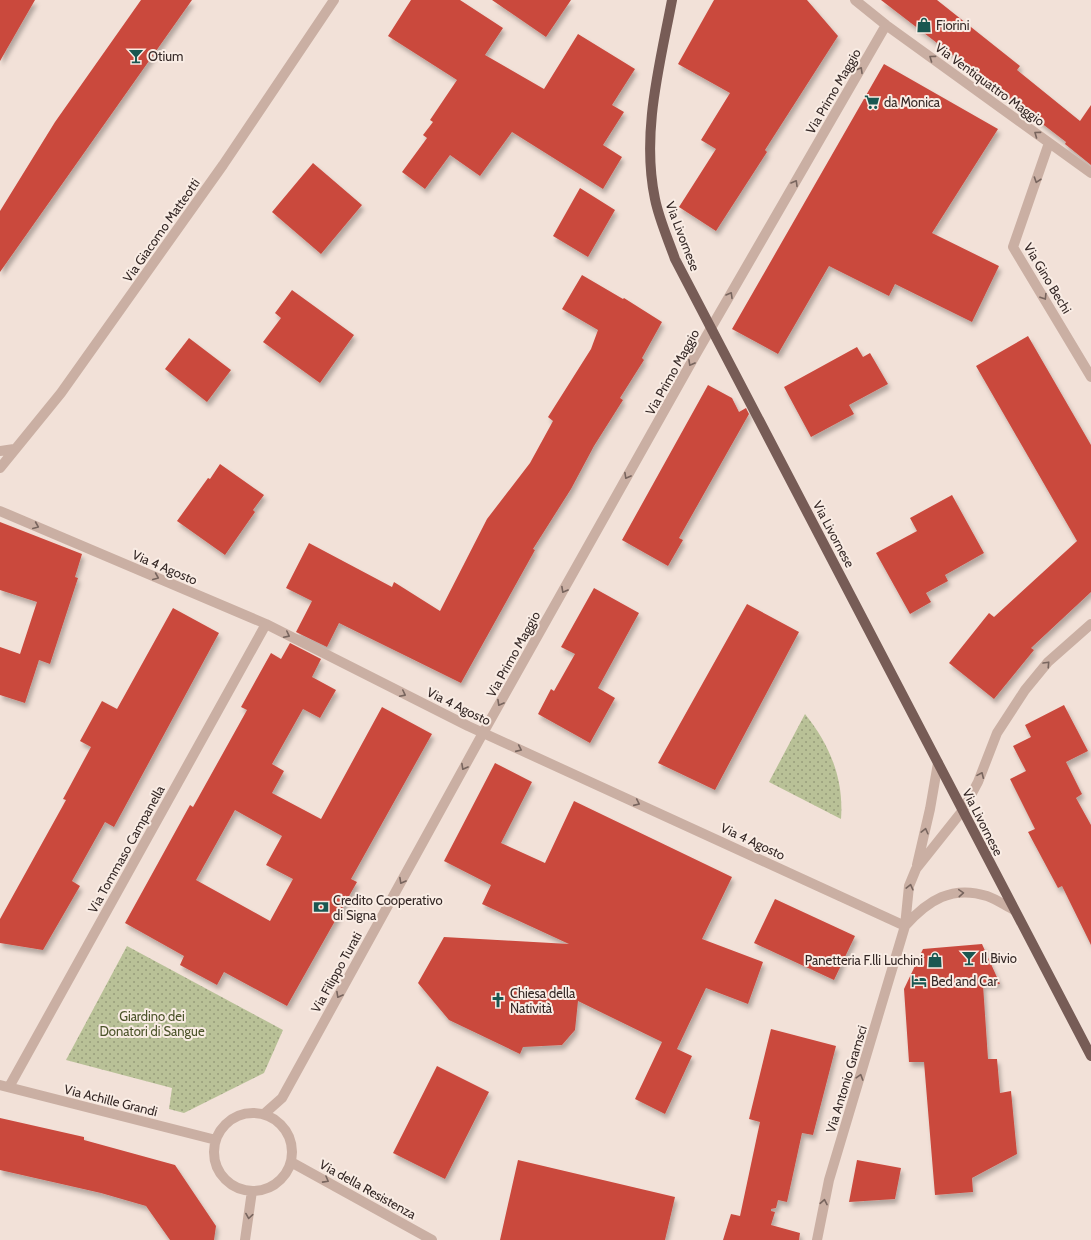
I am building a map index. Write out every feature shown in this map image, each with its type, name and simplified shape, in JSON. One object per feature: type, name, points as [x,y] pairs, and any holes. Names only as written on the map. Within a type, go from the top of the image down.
[{"type":"main road","name":"Via Livornese","points":[[672,0],[652,110],[650,154],[655,199],[675,259],[710,329],[789,476],[1091,1056]]},
{"type":"street","name":"Via Giacomo Matteotti","points":[[0,468],[61,393],[222,165],[334,0]]},
{"type":"street","name":"Via Ventiquattro Maggio","points":[[856,0],[886,25],[1091,173]]},
{"type":"street","name":"Via Primo Maggio","points":[[483,733],[710,329],[886,25]]},
{"type":"street","name":"Via Gino Bechi","points":[[1050,143],[1013,248],[1059,321],[1091,376]]},
{"type":"street","points":[[0,451],[14,449]]},
{"type":"street","name":"Via 4 Agosto","points":[[0,511],[266,624],[483,733],[721,840],[841,898],[905,926]]},
{"type":"street","name":"Via Tommaso Campanella","points":[[4,1086],[266,624]]},
{"type":"street","name":"Via Antonio Gramsci","points":[[916,869],[963,810],[980,777],[997,733],[1025,690],[1048,662],[1091,624]]},
{"type":"street","name":"Via Filippo Turati","points":[[264,1114],[282,1098],[483,733]]},
{"type":"street","name":"Via Antonio Gramsci","points":[[817,1240],[829,1180],[905,926],[909,886],[916,869],[930,809],[938,763]]},
{"type":"street","name":"Via Antonio Gramsci","points":[[905,926],[922,909],[944,894],[964,891],[988,896],[1014,910]]},
{"type":"street","name":"Via Achille Grandi","points":[[4,1086],[216,1140]]},
{"type":"street","points":[[252,1113],[264,1114],[275,1119],[284,1128],[290,1139],[292,1151],[291,1162],[286,1174],[277,1184],[265,1189],[252,1191],[240,1189],[221,1175],[216,1164],[214,1152],[216,1140],[221,1129],[235,1118],[252,1113]]},
{"type":"street","name":"Via della Resistenza","points":[[291,1162],[432,1240]]},
{"type":"street","points":[[245,1240],[252,1191]]},
{"type":"green space","points":[[805,714],[822,738],[834,763],[840,790],[841,819],[769,782]]},
{"type":"green space","name":"Giardino dei Donatori di Sangue","points":[[127,946],[283,1030],[264,1073],[184,1113],[169,1109],[172,1088],[66,1060]]},
{"type":"building","points":[[0,0],[35,0],[0,61]]},
{"type":"building","points":[[141,0],[192,0],[0,272],[0,211],[55,122]]},
{"type":"building","points":[[411,0],[460,0],[503,28],[485,55],[544,89],[578,34],[635,69],[612,105],[624,112],[603,145],[622,157],[603,189],[512,132],[480,176],[450,155],[425,189],[402,172],[427,138],[423,135],[433,122],[430,120],[457,80],[388,36]]},
{"type":"building","points":[[492,0],[571,0],[546,37]]},
{"type":"building","points":[[714,0],[807,0],[838,36],[765,150],[767,152],[716,231],[679,207],[716,149],[701,140],[730,93],[678,64]]},
{"type":"building","points":[[881,0],[937,0],[1020,66],[1017,70],[1080,121],[1091,105],[1091,165],[1065,144],[1066,142]]},
{"type":"building","points":[[884,64],[998,129],[932,233],[999,266],[972,322],[895,284],[889,296],[829,266],[778,354],[732,329]]},
{"type":"building","points":[[313,163],[362,205],[321,254],[272,212]]},
{"type":"building","points":[[580,188],[615,210],[588,257],[553,236]]},
{"type":"building","points":[[582,275],[623,299],[624,298],[662,322],[642,358],[644,360],[620,398],[623,400],[594,446],[571,489],[533,549],[535,550],[461,683],[339,623],[327,647],[296,632],[312,601],[286,588],[309,543],[392,587],[394,582],[440,611],[487,519],[530,463],[553,421],[548,417],[591,349],[598,330],[562,309]]},
{"type":"building","points":[[292,290],[354,335],[320,383],[263,342],[281,318],[275,313]]},
{"type":"building","points":[[1028,336],[1091,445],[1091,592],[1031,648],[1034,650],[994,699],[949,663],[989,613],[994,617],[1077,541],[976,366]]},
{"type":"building","points":[[189,338],[231,370],[207,402],[165,369]]},
{"type":"building","points":[[857,347],[863,357],[870,353],[888,384],[849,405],[854,414],[811,437],[784,387]]},
{"type":"building","points":[[708,385],[732,398],[739,412],[746,408],[749,414],[679,538],[683,540],[668,566],[622,540]]},
{"type":"building","points":[[220,464],[264,495],[253,510],[255,512],[225,555],[177,521]]},
{"type":"building","points":[[952,495],[984,553],[945,575],[948,581],[926,593],[931,602],[910,614],[876,553],[917,531],[910,518]]},
{"type":"building","points":[[0,522],[82,554],[75,577],[78,578],[50,664],[39,660],[25,703],[0,695],[0,647],[20,654],[37,602],[0,590]]},
{"type":"building","points":[[594,588],[639,613],[598,688],[615,698],[590,743],[538,714],[551,689],[554,691],[575,654],[561,647]]},
{"type":"building","points":[[747,604],[799,632],[715,790],[658,763]]},
{"type":"building","points":[[173,608],[219,633],[114,827],[105,822],[72,881],[80,886],[43,950],[0,943],[0,919],[66,800],[63,799],[91,747],[80,741],[102,701],[117,709]]},
{"type":"building","points":[[290,643],[321,659],[312,677],[336,690],[320,718],[303,709],[272,764],[284,771],[272,793],[321,819],[382,707],[432,734],[351,879],[357,882],[287,1006],[224,972],[217,985],[180,965],[184,956],[125,923],[190,805],[193,807],[247,710],[241,707],[271,653],[281,659]],"holes":[[[235,810],[282,836],[266,865],[293,879],[270,921],[196,880]]]},
{"type":"building","points":[[1064,705],[1088,751],[1066,762],[1082,794],[1076,798],[1091,825],[1091,945],[1062,886],[1058,888],[1028,832],[1035,829],[1010,779],[1026,771],[1013,746],[1031,737],[1025,725]]},
{"type":"building","points":[[495,763],[532,782],[501,843],[545,863],[574,801],[732,877],[702,939],[763,962],[748,1004],[706,988],[677,1049],[692,1056],[665,1114],[635,1099],[662,1042],[578,1001],[575,1030],[562,1045],[523,1047],[520,1054],[449,1020],[418,983],[444,937],[569,944],[482,904],[491,885],[444,861]]},
{"type":"building","points":[[775,899],[855,936],[834,980],[754,943]]},
{"type":"building","points":[[982,944],[1000,984],[983,985],[988,1059],[997,1059],[1000,1093],[1011,1091],[1017,1154],[972,1178],[973,1192],[935,1195],[924,1062],[909,1062],[904,989],[923,949]]},
{"type":"building","points":[[771,1029],[836,1046],[813,1135],[802,1133],[787,1202],[778,1200],[776,1208],[771,1209],[771,1211],[775,1212],[771,1225],[800,1233],[799,1240],[723,1240],[731,1214],[740,1216],[760,1122],[749,1119]]},
{"type":"building","points":[[437,1066],[489,1092],[445,1179],[393,1153]]},
{"type":"building","points":[[0,1118],[84,1137],[84,1140],[175,1165],[216,1226],[214,1240],[170,1240],[146,1206],[101,1193],[0,1170]]},
{"type":"building","points":[[518,1160],[675,1197],[665,1240],[500,1240]]},
{"type":"building","points":[[857,1160],[901,1168],[895,1199],[849,1202]]},
{"type":"place","name":"Fiorini","points":[[924,25]]},
{"type":"place","name":"Otium","points":[[136,56]]},
{"type":"place","name":"da Monica","points":[[872,102]]},
{"type":"place","name":"Credito Cooperativo di Signa","points":[[321,907]]},
{"type":"place","name":"Il Bivio","points":[[969,958]]},
{"type":"place","name":"Panetteria F.lli Luchini","points":[[935,960]]},
{"type":"place","name":"Bed and Car","points":[[919,981]]},
{"type":"place","name":"Chiesa della Natività","points":[[498,1000]]}]
